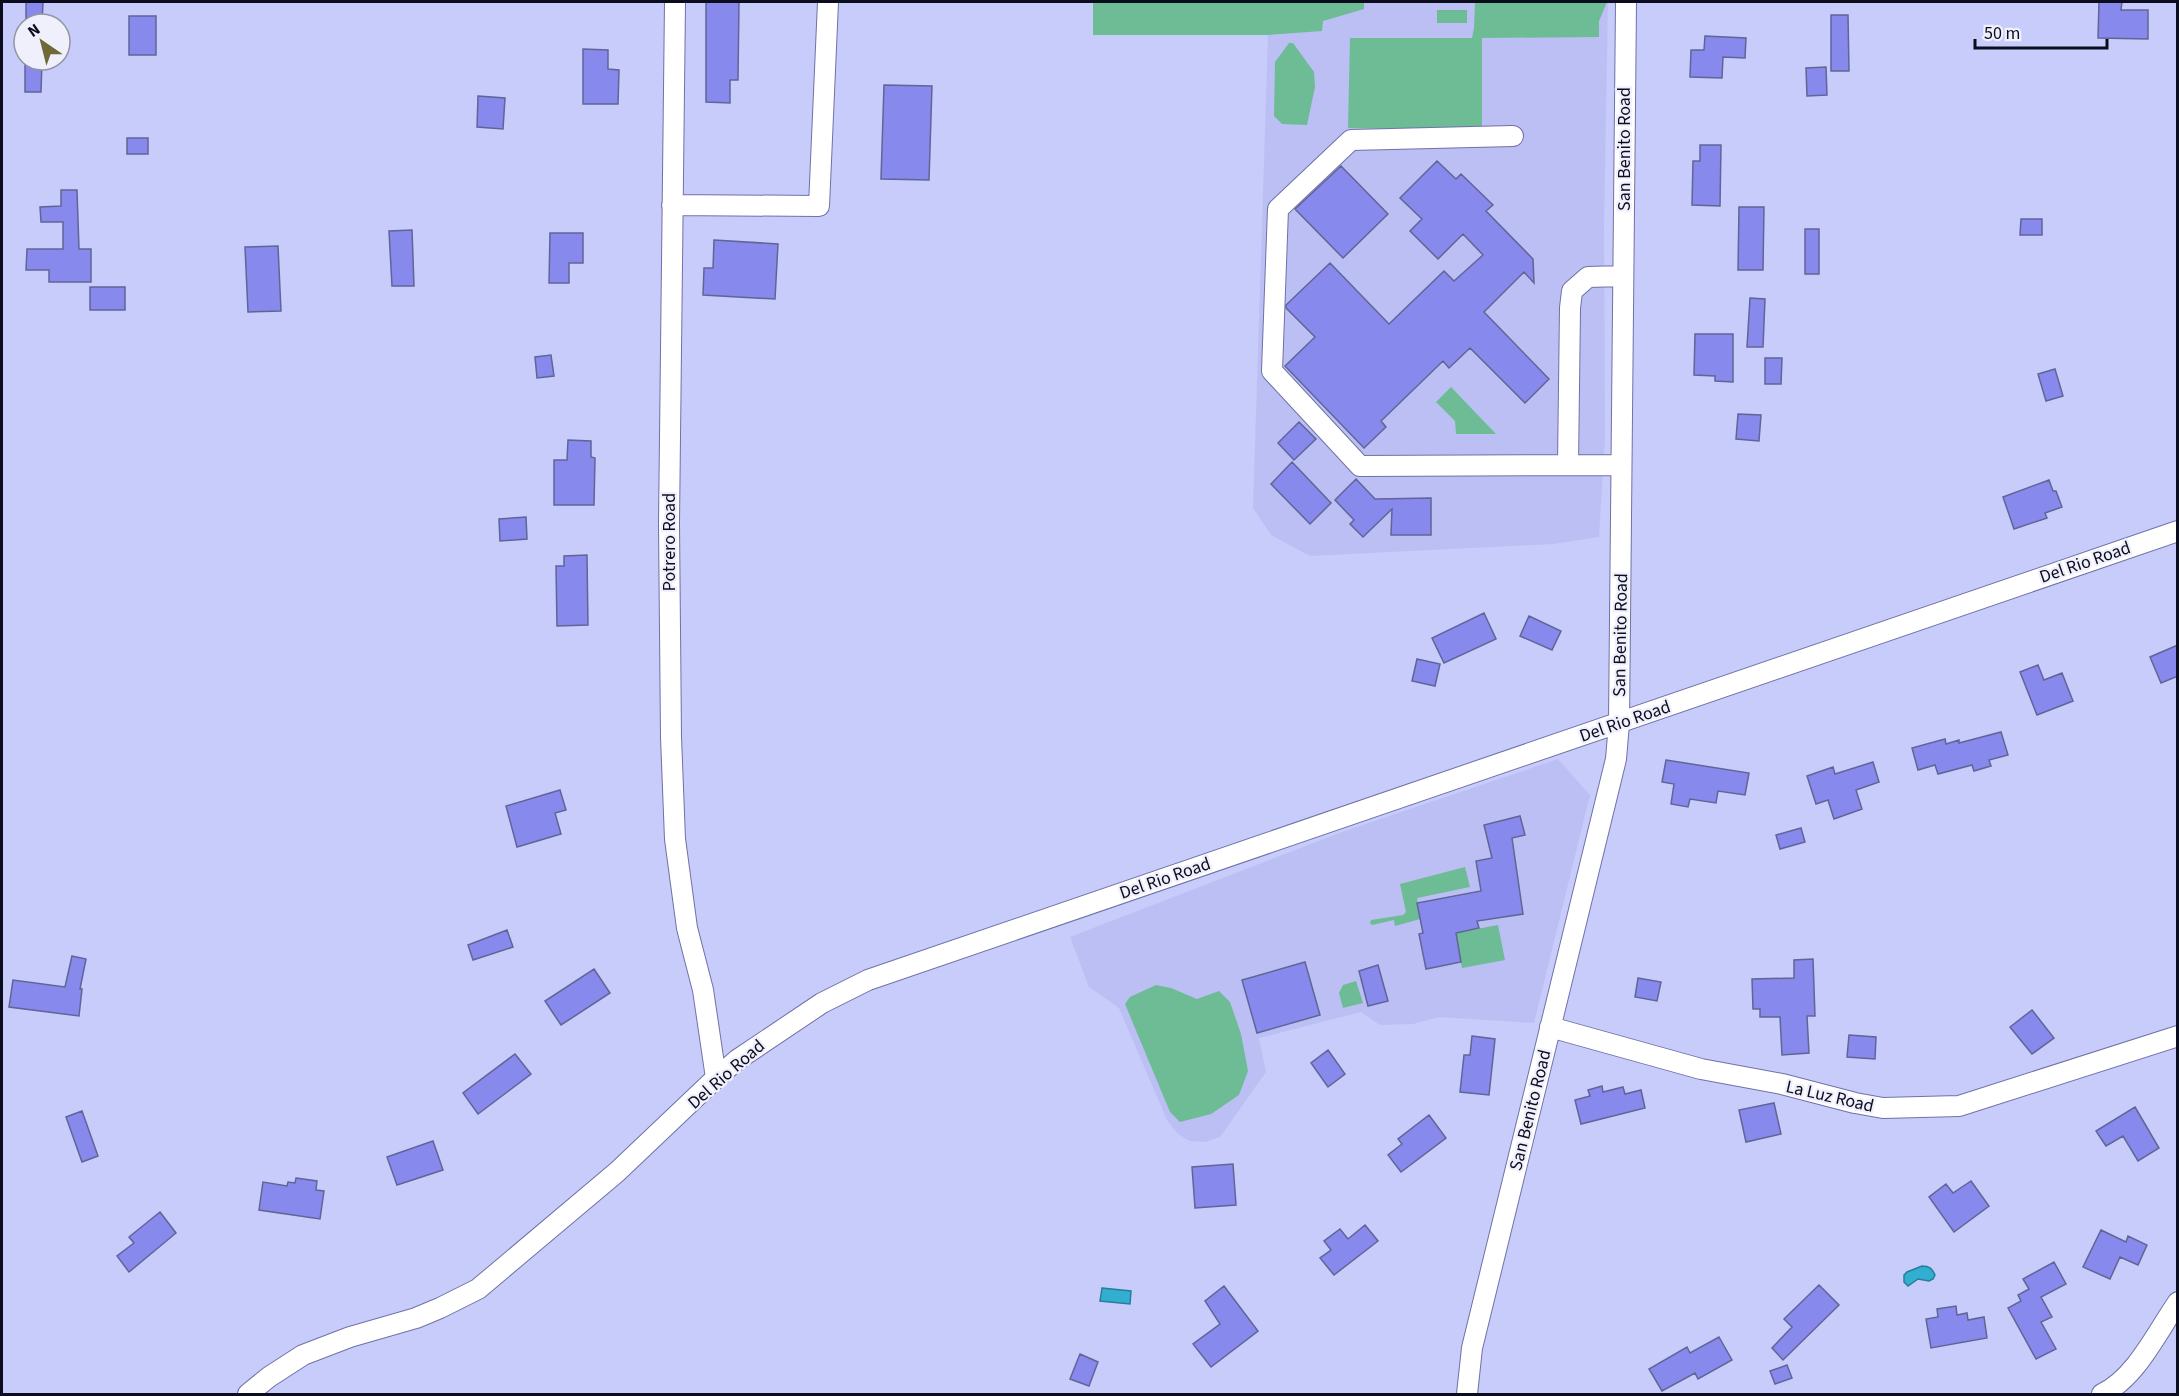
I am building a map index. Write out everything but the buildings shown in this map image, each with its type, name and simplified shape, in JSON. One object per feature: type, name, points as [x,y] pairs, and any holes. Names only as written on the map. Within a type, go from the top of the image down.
[{"type":"street","name":"Potrero Road","points":[[675,2],[669,524],[671,736],[675,839],[687,928],[704,990],[716,1078]]},
{"type":"street","points":[[672,206],[819,206],[828,2]]},
{"type":"street","name":"San Benito Road","points":[[1467,1395],[1472,1348],[1616,759],[1619,723],[1626,2]]},
{"type":"street","points":[[1513,136],[1351,140],[1278,209],[1272,371],[1360,466],[1621,465]]},
{"type":"street","points":[[1568,465],[1572,291],[1588,277],[1623,276]]},
{"type":"street","name":"Del Rio Road","points":[[248,1395],[269,1377],[303,1355],[350,1337],[416,1318],[478,1289],[621,1169],[716,1078],[761,1042],[822,1003],[868,980],[2178,531]]},
{"type":"street","name":"La Luz Road","points":[[1550,1027],[1701,1069],[1782,1084],[1883,1108],[1959,1106],[2178,1036]]},
{"type":"street","points":[[2102,1395],[2113,1389],[2130,1373],[2178,1302]]},
{"type":"shaded area","points":[[1093,2],[1608,2],[1604,224],[1605,437],[1599,537],[1553,544],[1310,556],[1271,535],[1253,508],[1268,35],[1093,35]]},
{"type":"shaded area","points":[[1558,759],[1590,795],[1534,1023],[1439,1017],[1413,1024],[1380,1025],[1361,1012],[1259,1038],[1266,1072],[1220,1137],[1205,1142],[1190,1141],[1178,1134],[1167,1120],[1119,1008],[1089,987],[1070,937],[1342,832]]},
{"type":"shaded area","points":[[1922,1266],[1931,1269],[1935,1275],[1933,1279],[1929,1281],[1918,1279],[1908,1286],[1904,1282],[1904,1275]]},
{"type":"shaded area","points":[[1102,1288],[1131,1291],[1130,1304],[1100,1301]]},
{"type":"green space","points":[[1093,2],[1364,2],[1364,9],[1323,21],[1322,31],[1268,35],[1093,35]]},
{"type":"green space","points":[[1475,2],[1607,2],[1599,21],[1599,37],[1482,38],[1482,130],[1348,128],[1350,38],[1472,38]]},
{"type":"green space","points":[[1437,10],[1467,10],[1467,23],[1437,23]]},
{"type":"green space","points":[[1289,43],[1293,43],[1314,72],[1315,87],[1307,125],[1282,124],[1274,116],[1275,62]]},
{"type":"green space","points":[[1451,387],[1496,434],[1456,434],[1455,421],[1436,402]]},
{"type":"green space","points":[[1465,867],[1470,887],[1417,898],[1420,919],[1395,926],[1394,920],[1372,925],[1370,923],[1371,920],[1403,915],[1406,912],[1400,884]]},
{"type":"green space","points":[[1498,925],[1505,960],[1462,968],[1455,933]]},
{"type":"green space","points":[[1356,981],[1363,1003],[1343,1008],[1339,993],[1343,985]]},
{"type":"green space","points":[[1156,985],[1171,988],[1197,999],[1219,991],[1230,1002],[1241,1034],[1248,1071],[1239,1095],[1211,1114],[1180,1122],[1170,1112],[1125,1004],[1130,997]]}]
